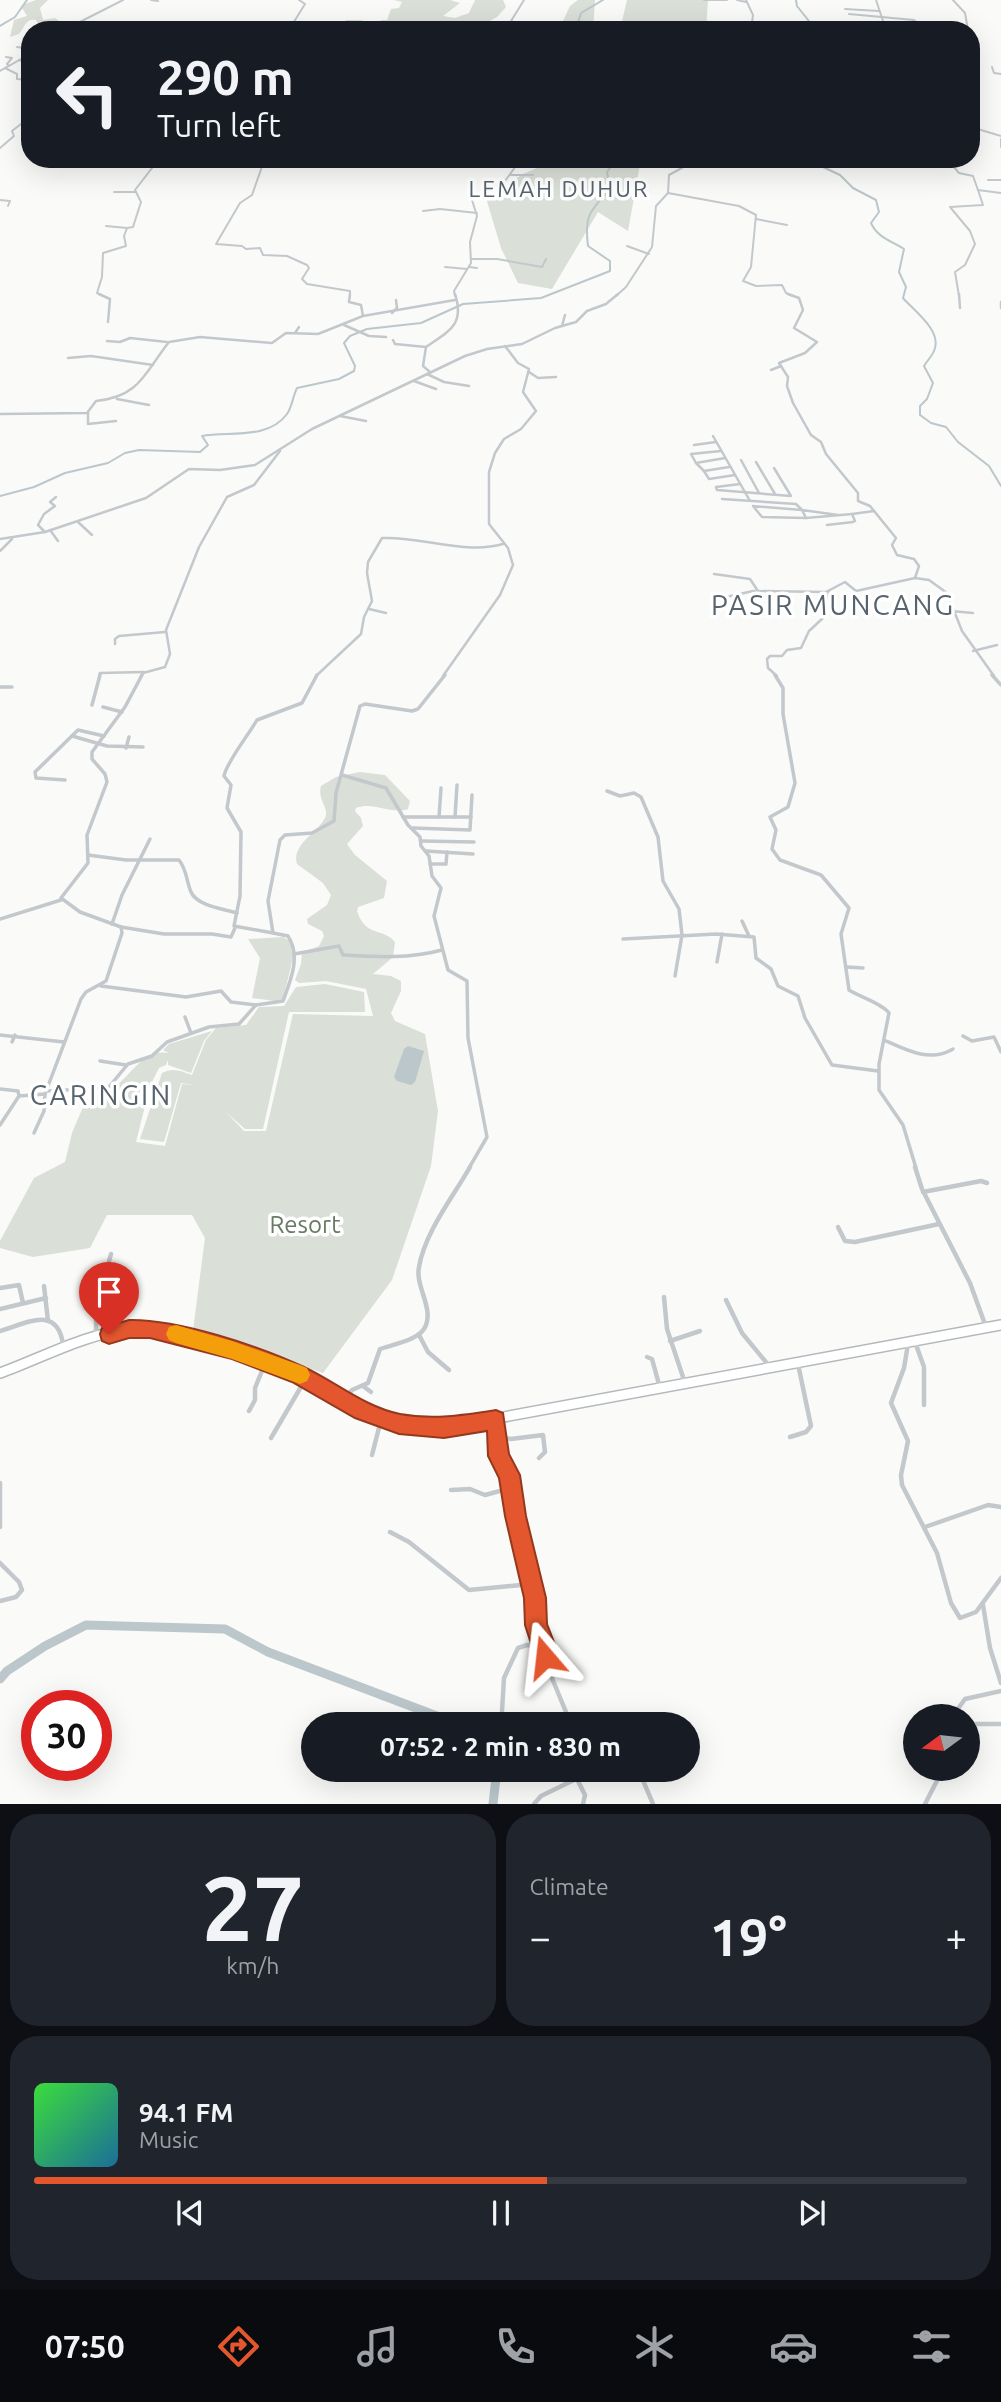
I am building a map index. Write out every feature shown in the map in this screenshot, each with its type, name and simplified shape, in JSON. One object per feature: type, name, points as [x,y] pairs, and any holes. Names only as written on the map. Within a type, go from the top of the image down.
[{"type":"highway","points":[[0,1373],[97,1338],[129,1329],[150,1329],[265,1361],[306,1378],[381,1420],[428,1428],[496,1420],[1001,1325]]},
{"type":"street","points":[[82,21],[123,0]]},
{"type":"street","points":[[151,0],[159,1]]},
{"type":"street","points":[[294,21],[305,4],[299,0]]},
{"type":"street","points":[[511,21],[524,0]]},
{"type":"street","points":[[704,0],[727,0]]},
{"type":"street","points":[[737,0],[746,1],[753,15],[752,21]]},
{"type":"street","points":[[876,0],[882,21]]},
{"type":"street","points":[[953,0],[962,9],[967,21]]},
{"type":"street","points":[[845,9],[879,11]]},
{"type":"street","points":[[849,14],[916,21]]},
{"type":"street","points":[[862,16],[863,21]]},
{"type":"street","points":[[6,57],[12,58],[7,67]]},
{"type":"street","points":[[0,71],[19,60]]},
{"type":"street","points":[[7,67],[16,74],[17,79],[21,79]]},
{"type":"street","points":[[992,67],[994,72],[1001,74]]},
{"type":"street","points":[[0,148],[14,136],[12,131],[21,122]]},
{"type":"street","points":[[980,130],[1001,138],[1001,147]]},
{"type":"street","points":[[136,192],[153,168]]},
{"type":"street","points":[[262,168],[252,195],[240,203],[229,218],[226,232],[216,244],[243,246],[246,249],[260,248],[262,254],[287,256],[307,265],[309,267],[302,279],[307,284],[350,291],[349,302],[361,305],[363,316]]},
{"type":"street","points":[[393,340],[395,344],[426,347],[452,328],[459,316],[455,285],[468,268],[471,258],[470,242],[477,213],[472,202],[474,197],[512,175],[516,168]]},
{"type":"street","points":[[0,539],[45,532],[146,498],[186,470],[252,466],[307,432],[473,352],[524,343],[576,322],[587,311],[606,304],[626,287],[649,254],[654,240],[657,205],[667,193],[668,175],[681,168]]},
{"type":"street","points":[[955,168],[959,173],[972,176],[983,205],[950,207],[974,235],[976,248],[965,268],[955,272],[959,284],[960,308]]},
{"type":"street","points":[[512,175],[533,175]]},
{"type":"street","points":[[988,180],[1001,180]]},
{"type":"street","points":[[978,190],[1001,193]]},
{"type":"street","points":[[114,192],[136,192]]},
{"type":"street","points":[[106,226],[133,227],[141,202],[136,192]]},
{"type":"street","points":[[667,193],[738,206],[756,215],[751,267],[743,281],[756,286],[782,285],[786,293],[799,299],[803,313],[794,328],[817,342],[806,353],[781,362],[781,366],[771,370]]},
{"type":"street","points":[[0,200],[10,201],[8,206]]},
{"type":"street","points":[[423,211],[440,209],[466,214],[477,213]]},
{"type":"street","points":[[440,209],[441,214]]},
{"type":"street","points":[[756,219],[787,226]]},
{"type":"street","points":[[107,322],[110,299],[97,293],[102,277],[102,258],[105,250],[126,246],[124,236],[127,228]]},
{"type":"street","points":[[627,246],[649,254]]},
{"type":"street","points":[[471,258],[497,259],[541,267],[546,259]]},
{"type":"street","points":[[446,267],[477,268]]},
{"type":"street","points":[[392,313],[397,308],[396,300]]},
{"type":"street","points":[[1001,302],[1001,308]]},
{"type":"street","points":[[107,341],[120,342],[130,338],[169,342],[195,337],[272,343],[284,333],[318,334],[363,316],[457,303]]},
{"type":"street","points":[[562,326],[565,315]]},
{"type":"street","points":[[342,324],[369,336],[386,337]]},
{"type":"street","points":[[295,333],[299,327]]},
{"type":"street","points":[[117,399],[135,386],[169,342]]},
{"type":"street","points":[[273,933],[268,901],[278,845],[285,835],[314,832],[333,822],[335,797],[360,705],[417,710],[505,590],[513,564],[488,521],[491,494],[489,470],[499,446],[523,427],[535,412],[523,392],[528,368],[517,363],[505,346]]},
{"type":"street","points":[[426,347],[423,366],[428,373],[444,382],[469,386]]},
{"type":"street","points":[[68,358],[91,356],[153,365]]},
{"type":"street","points":[[781,366],[788,377],[787,387],[792,401],[811,435],[821,442],[826,454],[858,493],[858,500],[869,505],[896,538],[892,545],[897,555],[914,559],[919,566],[915,578]]},
{"type":"street","points":[[528,372],[538,378],[556,377]]},
{"type":"street","points":[[414,381],[436,390]]},
{"type":"street","points":[[116,421],[88,424],[88,412],[96,401],[117,399],[149,405]]},
{"type":"street","points":[[0,414],[88,412]]},
{"type":"street","points":[[339,416],[366,421]]},
{"type":"street","points":[[713,436],[744,492],[762,517],[806,518],[874,511]]},
{"type":"street","points":[[694,445],[716,442]]},
{"type":"street","points":[[92,705],[100,673],[159,671],[165,667],[170,654],[165,632],[190,566],[226,497],[254,485],[280,451]]},
{"type":"street","points":[[720,451],[691,454],[709,479],[735,475]]},
{"type":"street","points":[[696,463],[725,458]]},
{"type":"street","points":[[741,460],[759,493]]},
{"type":"street","points":[[756,462],[775,495]]},
{"type":"street","points":[[704,471],[730,467]]},
{"type":"street","points":[[774,468],[806,518]]},
{"type":"street","points":[[740,484],[716,487],[717,490],[791,496]]},
{"type":"street","points":[[45,532],[38,525],[44,514],[55,506],[50,502],[55,497]]},
{"type":"street","points":[[722,499],[796,504]]},
{"type":"street","points":[[753,506],[838,515]]},
{"type":"street","points":[[827,525],[853,522],[852,514]]},
{"type":"street","points":[[78,522],[92,535]]},
{"type":"street","points":[[50,530],[58,541]]},
{"type":"street","points":[[0,919],[61,900],[77,910],[121,927],[134,926],[183,937],[209,933],[231,936],[235,928],[240,896],[241,831],[235,826],[233,816],[227,808],[231,785],[224,776],[225,769],[244,744],[257,720],[304,701],[318,672],[329,668],[351,641],[361,634],[372,601],[367,567],[383,538],[412,538],[488,549],[503,544]]},
{"type":"street","points":[[0,551],[12,539]]},
{"type":"street","points":[[714,574],[750,579],[758,591]]},
{"type":"street","points":[[726,597],[758,591],[829,591],[845,582],[856,591],[915,578],[929,580],[945,592],[951,611],[973,651],[1001,685]]},
{"type":"street","points":[[829,591],[823,618],[807,632],[801,648],[767,659],[768,668],[780,679],[783,688],[788,749],[795,783],[788,807],[770,817],[776,829],[771,847],[780,860],[821,875],[849,908],[841,934],[851,993],[888,1009],[890,1017],[878,1071],[880,1093],[903,1125],[923,1192],[970,1283],[986,1329]]},
{"type":"street","points":[[369,609],[386,613]]},
{"type":"street","points":[[951,611],[973,613]]},
{"type":"street","points":[[114,644],[115,639],[122,636],[165,632]]},
{"type":"street","points":[[973,651],[997,645]]},
{"type":"street","points":[[61,900],[64,891],[87,866],[88,832],[107,782],[105,774],[91,757],[98,743],[122,712],[144,672]]},
{"type":"street","points":[[0,687],[12,687]]},
{"type":"street","points":[[103,707],[122,712]]},
{"type":"street","points":[[65,780],[37,778],[35,775],[81,729],[104,736]]},
{"type":"street","points":[[72,736],[127,748],[143,747]]},
{"type":"street","points":[[127,748],[129,737]]},
{"type":"street","points":[[341,775],[383,786],[421,841],[432,876],[441,888],[433,916],[449,973],[467,979],[467,1035],[487,1137],[431,1235],[419,1267],[418,1278],[428,1320],[419,1335],[380,1349],[369,1382],[352,1390],[343,1401]]},
{"type":"street","points":[[455,817],[457,785]]},
{"type":"street","points":[[439,817],[441,788]]},
{"type":"street","points":[[607,791],[622,797],[634,793],[643,799],[659,841],[662,879],[677,903],[682,935],[675,976]]},
{"type":"street","points":[[412,828],[470,830],[472,795]]},
{"type":"street","points":[[403,817],[471,817]]},
{"type":"street","points":[[112,924],[122,895],[150,839]]},
{"type":"street","points":[[421,841],[474,842]]},
{"type":"street","points":[[425,851],[473,854]]},
{"type":"street","points":[[430,864],[446,864],[447,852]]},
{"type":"street","points":[[88,855],[138,861],[179,860],[185,867],[192,895],[201,902],[237,914]]},
{"type":"street","points":[[741,921],[748,936]]},
{"type":"street","points":[[34,1133],[44,1111],[46,1092],[82,996],[101,986],[110,970],[122,933],[121,927]]},
{"type":"street","points":[[101,986],[107,989],[147,990],[186,997],[221,991],[230,1002],[256,1005],[283,1001],[294,966],[290,937],[235,928]]},
{"type":"street","points":[[717,961],[722,934]]},
{"type":"street","points":[[623,939],[722,934],[755,939],[756,958],[771,969],[776,984],[798,996],[805,1018],[832,1065],[878,1071]]},
{"type":"street","points":[[294,954],[339,946],[343,955],[388,958],[424,955],[442,950]]},
{"type":"street","points":[[847,967],[863,968]]},
{"type":"street","points":[[100,1061],[127,1065],[152,1056],[166,1043],[191,1033],[214,1026],[240,1023],[256,1005]]},
{"type":"street","points":[[185,1017],[191,1033]]},
{"type":"street","points":[[0,1035],[15,1034],[32,1039],[64,1042]]},
{"type":"street","points":[[12,1042],[15,1034]]},
{"type":"street","points":[[963,1036],[972,1041],[996,1038],[1001,1052]]},
{"type":"street","points":[[884,1040],[920,1054],[941,1055],[953,1049]]},
{"type":"street","points":[[0,1125],[19,1096],[108,1087],[127,1065]]},
{"type":"street","points":[[0,1089],[18,1091],[19,1096]]},
{"type":"street","points":[[923,1192],[981,1181],[987,1183]]},
{"type":"street","points":[[838,1227],[844,1240],[855,1242],[939,1224]]},
{"type":"street","points":[[97,1338],[94,1316],[111,1254]]},
{"type":"street","points":[[0,1288],[19,1285],[23,1303]]},
{"type":"street","points":[[44,1286],[48,1321]]},
{"type":"street","points":[[664,1297],[670,1341],[686,1385]]},
{"type":"street","points":[[0,1309],[46,1298]]},
{"type":"street","points":[[726,1300],[742,1333],[772,1369]]},
{"type":"street","points":[[0,1331],[48,1321],[57,1324],[65,1350]]},
{"type":"street","points":[[670,1341],[700,1331]]},
{"type":"street","points":[[419,1335],[428,1352],[449,1370]]},
{"type":"street","points":[[911,1343],[924,1367],[924,1405]]},
{"type":"street","points":[[911,1343],[891,1403],[908,1441],[901,1482],[939,1558],[950,1599],[959,1616],[964,1618],[983,1605],[995,1582],[1001,1578]]},
{"type":"street","points":[[646,1357],[652,1359],[661,1390]]},
{"type":"street","points":[[249,1411],[256,1400],[255,1388],[265,1361]]},
{"type":"street","points":[[790,1437],[806,1432],[811,1426],[798,1364]]},
{"type":"street","points":[[271,1438],[306,1378]]},
{"type":"street","points":[[363,1386],[371,1392]]},
{"type":"street","points":[[372,1455],[381,1420]]},
{"type":"street","points":[[496,1420],[499,1460],[509,1475],[532,1584],[536,1628],[566,1712]]},
{"type":"street","points":[[498,1437],[511,1439],[543,1435],[545,1452],[538,1458]]},
{"type":"street","points":[[0,1483],[0,1527]]},
{"type":"street","points":[[451,1490],[470,1489],[485,1495],[511,1488]]},
{"type":"street","points":[[925,1527],[988,1505],[1001,1507]]},
{"type":"street","points":[[390,1532],[408,1542],[469,1590],[532,1584]]},
{"type":"street","points":[[0,1563],[19,1582],[22,1590],[16,1597],[0,1601]]},
{"type":"street","points":[[983,1605],[990,1648],[1001,1683]]},
{"type":"street","points":[[502,1711],[504,1678],[518,1648],[527,1645],[545,1647]]},
{"type":"street","points":[[956,1704],[961,1700],[1001,1691]]},
{"type":"street","points":[[980,1724],[1001,1724]]},
{"type":"street","points":[[534,1804],[541,1796],[570,1782]]},
{"type":"street","points":[[578,1782],[585,1795],[583,1804]]},
{"type":"street","points":[[644,1782],[653,1804]]},
{"type":"street","points":[[925,1804],[936,1782]]},
{"type":"green space","points":[[48,0],[40,8],[43,20],[55,18],[59,21],[21,21],[19,34],[10,37],[14,20],[27,16],[22,8],[25,4]]},
{"type":"green space","points":[[394,0],[450,0],[460,3],[443,16],[455,18],[469,13],[475,0],[503,0],[506,7],[490,21],[380,21],[387,20],[391,9],[399,8],[402,2]]},
{"type":"green space","points":[[578,0],[595,0],[594,21],[563,21],[570,6]]},
{"type":"green space","points":[[627,0],[708,0],[707,21],[622,21]]},
{"type":"green space","points":[[537,168],[639,168],[628,231],[598,212],[552,289],[518,283],[501,248],[486,198]]},
{"type":"green space","name":"Resort","points":[[360,772],[385,775],[410,801],[408,809],[401,810],[369,806],[356,808],[363,826],[347,844],[355,855],[387,881],[384,898],[358,907],[357,911],[365,925],[395,942],[393,957],[373,974],[391,976],[401,981],[401,991],[391,1013],[395,1021],[425,1034],[438,1111],[431,1166],[392,1280],[323,1373],[193,1330],[205,1238],[192,1215],[107,1215],[90,1248],[33,1257],[0,1248],[0,1241],[34,1178],[65,1162],[72,1133],[86,1100],[113,1088],[138,1064],[152,1055],[169,1053],[163,1050],[169,1044],[212,1031],[204,1041],[191,1073],[168,1065],[168,1060],[166,1065],[159,1068],[150,1086],[136,1142],[165,1146],[182,1084],[194,1085],[181,1083],[164,1142],[140,1139],[162,1073],[173,1070],[192,1075],[206,1040],[216,1028],[246,1025],[259,1007],[284,1006],[296,987],[325,984],[364,992],[365,1012],[289,1012],[263,1129],[245,1129],[226,1112],[244,1131],[266,1131],[293,1014],[373,1016],[366,989],[326,981],[299,983],[295,980],[302,953],[319,946],[324,936],[322,931],[308,924],[307,919],[327,905],[331,895],[323,883],[297,864],[296,857],[301,845],[325,818],[321,786],[336,777]]},
{"type":"green space","points":[[283,937],[290,941],[293,958],[283,999],[275,1001],[252,998],[260,958],[248,939]]},
{"type":"shaded area","points":[[408,1046],[424,1051],[415,1082],[411,1085],[397,1081],[394,1077],[404,1049]]},
{"type":"waterway","points":[[0,26],[15,17],[27,0]]},
{"type":"waterway","points":[[579,21],[581,13],[603,0]]},
{"type":"waterway","points":[[796,0],[797,6],[809,21]]},
{"type":"waterway","points":[[0,496],[34,487],[65,473],[108,463],[125,453],[139,450],[200,452],[208,445],[202,436],[248,433],[270,428],[287,414],[297,388],[339,379],[354,371],[355,366],[344,343],[350,336],[367,329],[421,323],[463,304],[541,298],[610,271],[610,261],[588,246],[587,227],[593,209],[610,189],[607,172],[610,168]]},
{"type":"waterway","points":[[825,168],[876,200],[879,212],[871,223],[877,232],[904,249],[899,272],[906,287],[903,298],[926,322],[936,344],[924,366],[933,383],[927,399],[920,406],[920,415],[931,423],[946,427],[958,442],[989,466],[1001,486]]},
{"type":"waterway","points":[[0,1679],[7,1671],[45,1646],[86,1625],[225,1629],[268,1652],[426,1712]]},
{"type":"waterway","points":[[493,1804],[496,1782]]},
{"type":"slow traffic","points":[[176,1334],[232,1350],[300,1375]]},
{"type":"district","name":"LEMAH DUHUR","points":[[559,188]]},
{"type":"district","name":"PASIR MUNCANG","points":[[833,604]]},
{"type":"district","name":"CARINGIN","points":[[101,1094]]},
{"type":"route","points":[[109,1334],[139,1328],[160,1330],[232,1350],[298,1374],[362,1411],[381,1420],[399,1424],[444,1428],[496,1420],[498,1456],[509,1475],[515,1516],[535,1598],[537,1632],[546,1650],[545,1657]]}]
